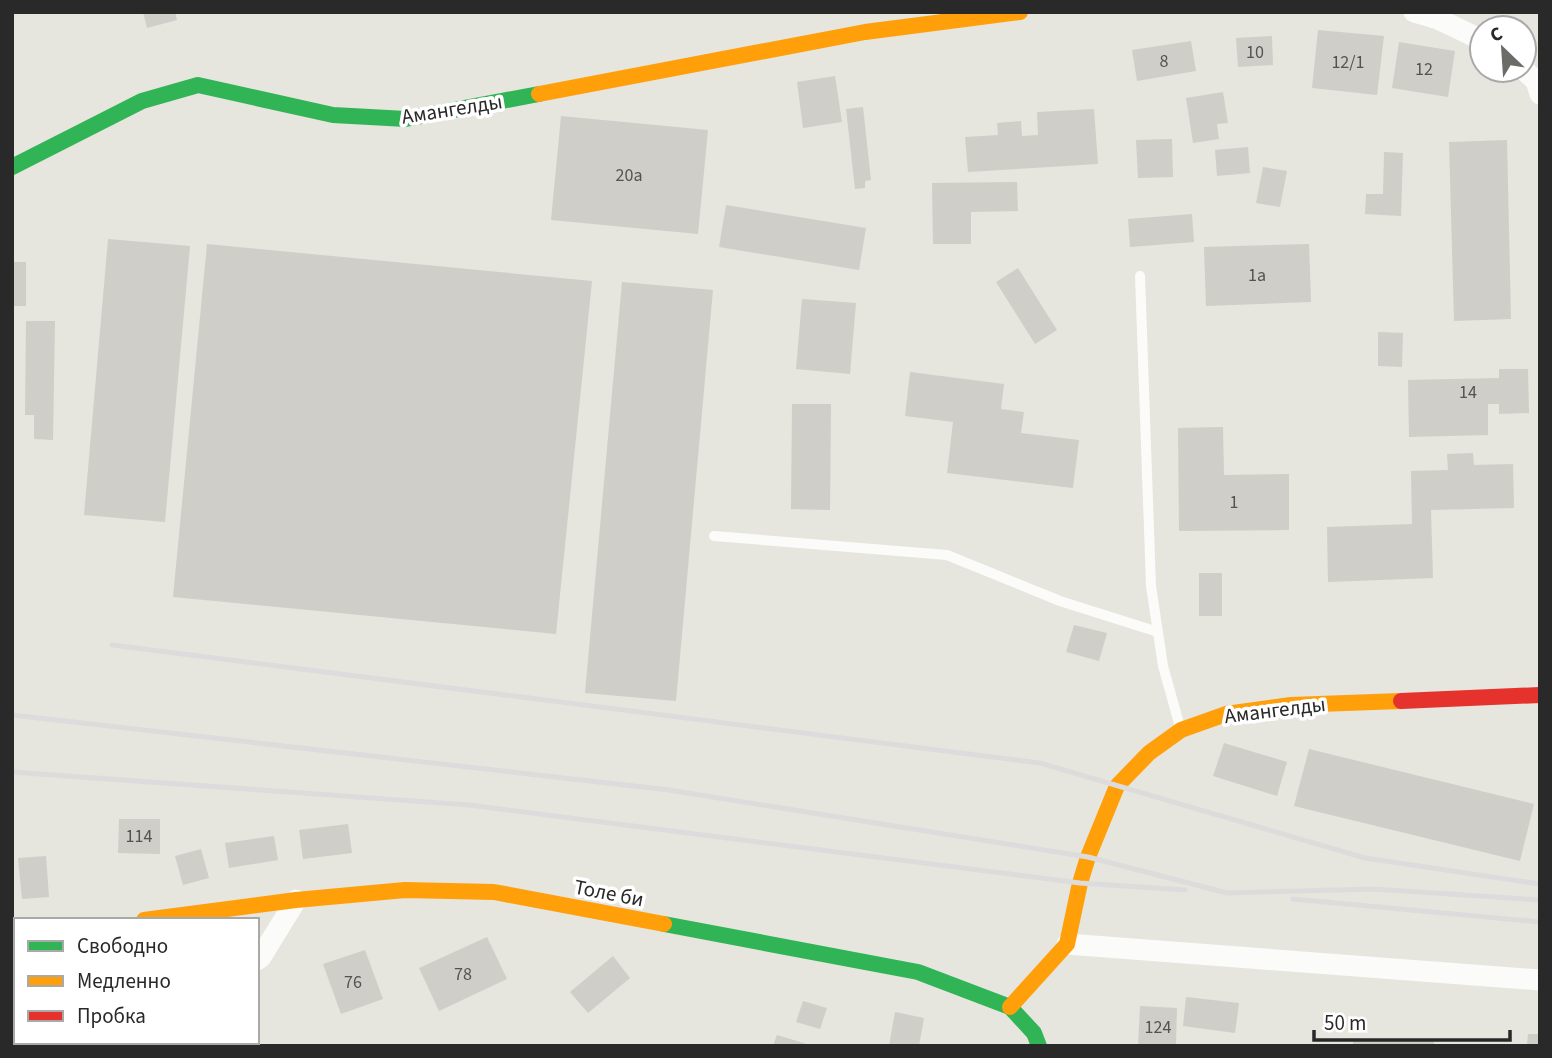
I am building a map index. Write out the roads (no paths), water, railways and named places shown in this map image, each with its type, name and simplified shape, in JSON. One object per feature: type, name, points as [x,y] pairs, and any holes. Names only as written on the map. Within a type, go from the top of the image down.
[{"type":"street","name":"Амангелды","points":[[12,167],[142,101],[198,85],[333,115],[406,119],[863,22],[1020,12]]},
{"type":"street","points":[[1414,12],[1438,19],[1468,33]]},
{"type":"street","name":"Амангелды","points":[[1010,1007],[1066,944],[1088,858],[1118,786],[1149,753],[1181,730],[1226,714],[1291,705],[1540,695]]},
{"type":"street","name":"Толе би","points":[[159,918],[296,900],[405,890],[494,892],[918,972],[1010,1007],[1034,1033],[1039,1046]]},
{"type":"street","points":[[259,958],[296,900]]},
{"type":"street","points":[[1066,944],[1540,980]]},
{"type":"lane","points":[[1140,276],[1151,586],[1163,666],[1181,730]]},
{"type":"lane","points":[[714,536],[947,555],[1060,601],[1158,632]]},
{"type":"railway","points":[[112,645],[1040,763],[1365,858],[1540,884]]},
{"type":"railway","points":[[12,715],[669,790],[1088,857],[1227,893],[1373,889],[1540,900]]},
{"type":"railway","points":[[12,772],[469,805],[1080,883],[1185,890]]},
{"type":"railway","points":[[1293,899],[1540,922]]}]
